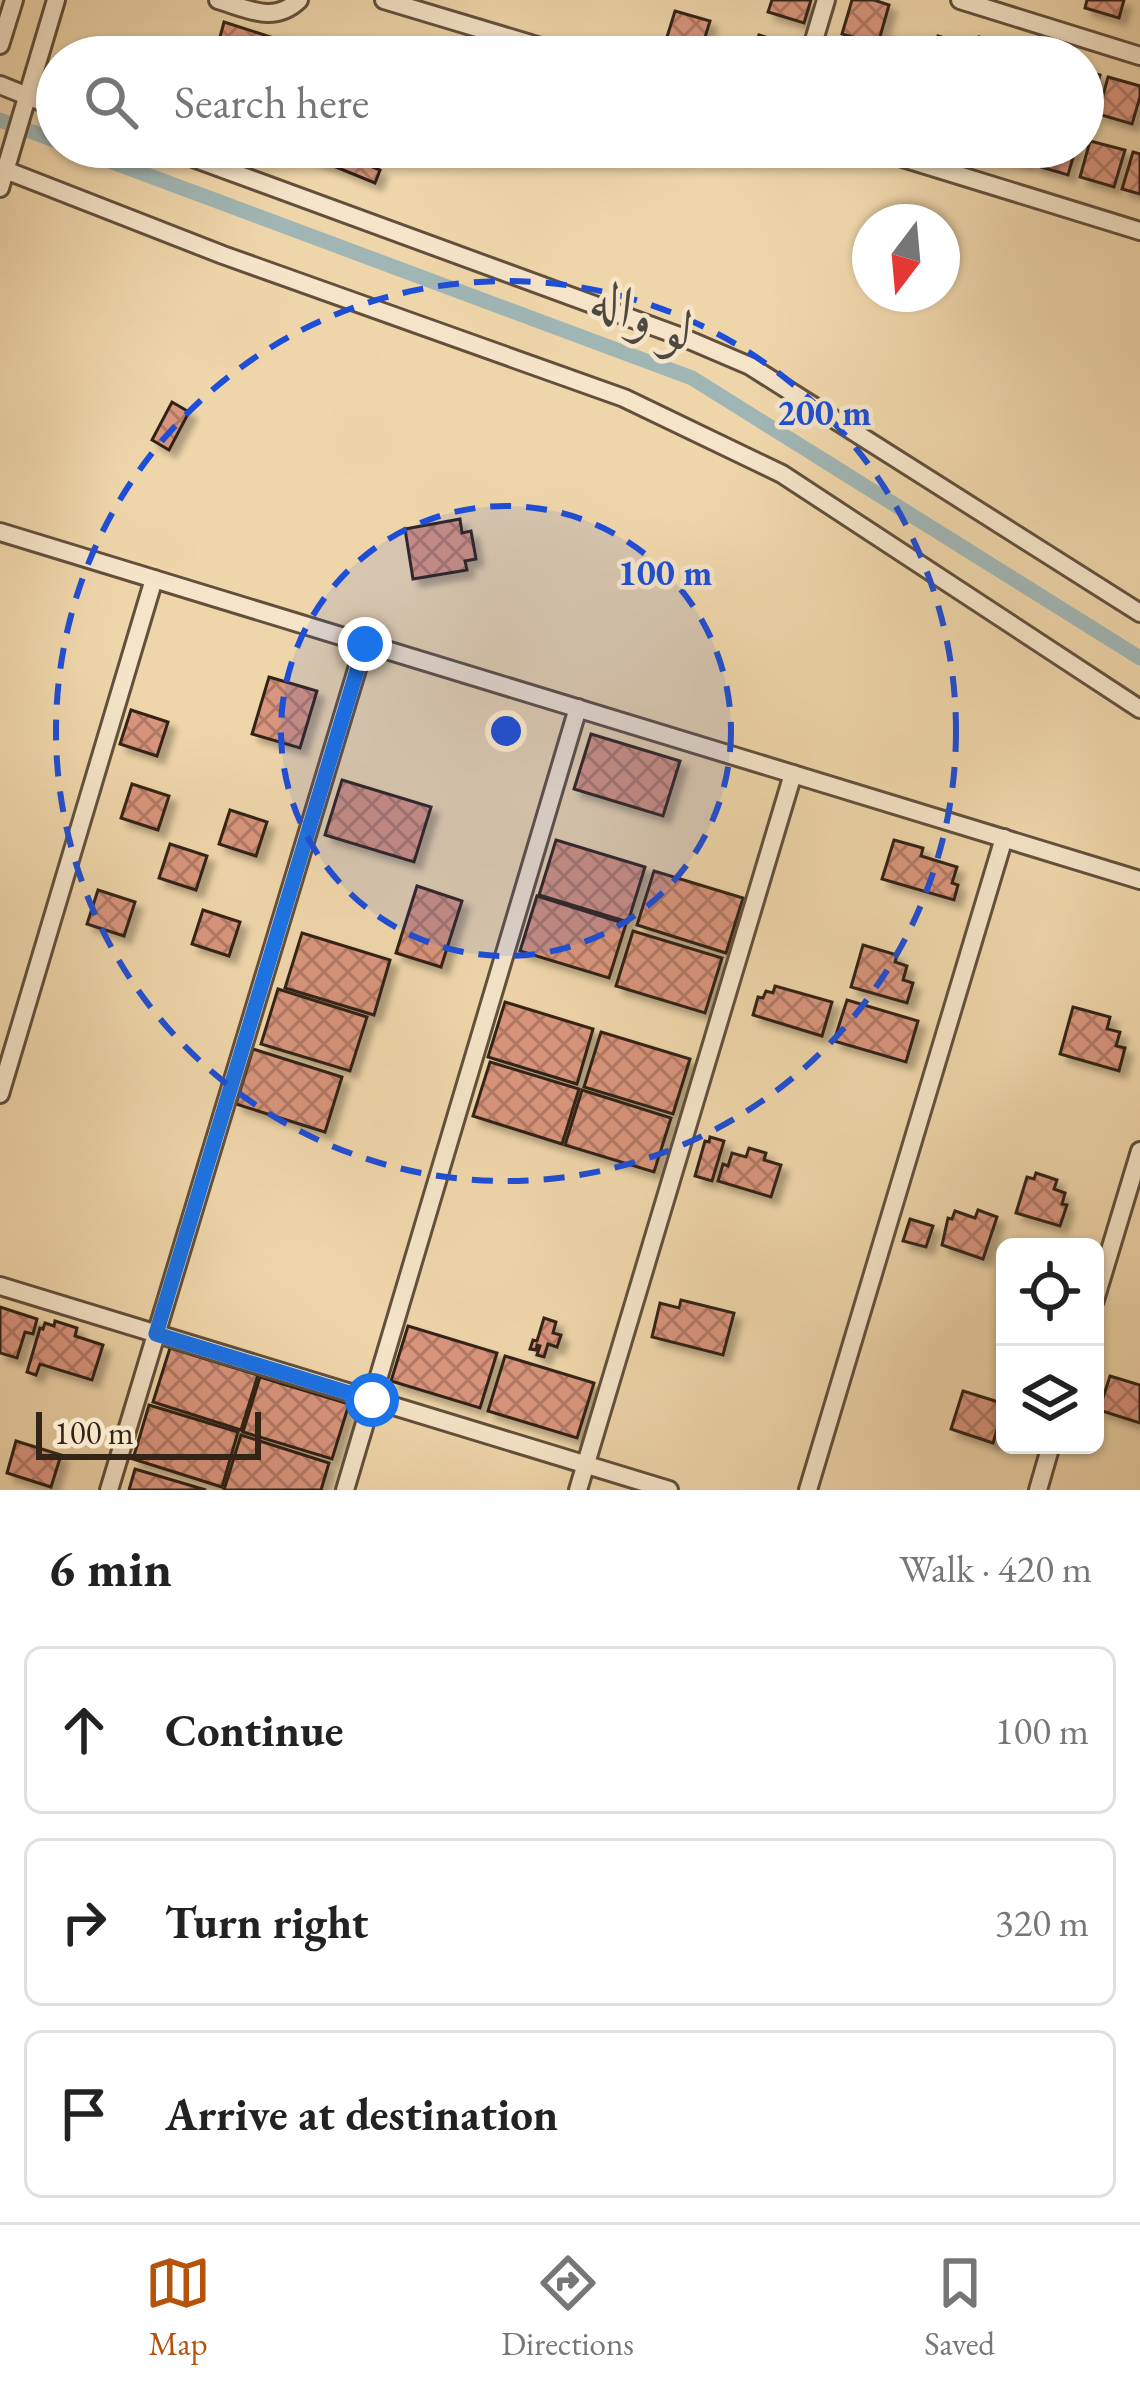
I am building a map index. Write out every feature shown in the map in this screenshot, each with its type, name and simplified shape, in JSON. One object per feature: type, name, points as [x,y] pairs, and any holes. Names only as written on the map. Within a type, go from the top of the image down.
[{"type":"street","points":[[0,45],[14,0]]},
{"type":"street","points":[[45,36],[56,0]]},
{"type":"street","points":[[218,0],[277,14],[299,0]]},
{"type":"street","points":[[384,0],[504,36]]},
{"type":"street","points":[[815,36],[826,0]]},
{"type":"street","points":[[960,0],[1076,36]]},
{"type":"street","points":[[1104,45],[1140,56]]},
{"type":"street","points":[[0,188],[36,66]]},
{"type":"street","points":[[0,85],[25,103],[36,105]]},
{"type":"street","points":[[5,165],[223,255],[624,398],[782,473],[1140,709]]},
{"type":"street","points":[[221,168],[750,366],[1140,614]]},
{"type":"street","points":[[935,168],[1140,231]]},
{"type":"street","points":[[0,532],[1140,880]]},
{"type":"street","points":[[0,1094],[154,579]]},
{"type":"street","points":[[109,1490],[365,644]]},
{"type":"street","points":[[345,1490],[578,708]]},
{"type":"street","points":[[578,1490],[793,774]]},
{"type":"street","points":[[808,1490],[1004,838]]},
{"type":"street","points":[[1104,1270],[1140,1151]]},
{"type":"street","points":[[0,1286],[669,1490]]},
{"type":"street","points":[[1038,1490],[1048,1454]]},
{"type":"building","points":[[772,0],[811,0],[804,23],[768,12]]},
{"type":"building","points":[[852,0],[889,5],[880,36],[842,34]]},
{"type":"building","points":[[1087,0],[1124,0],[1119,18],[1085,8]]},
{"type":"building","points":[[675,11],[710,21],[705,36],[667,36]]},
{"type":"building","points":[[224,22],[267,36],[220,36]]},
{"type":"building","points":[[1108,77],[1140,86],[1132,124],[1104,116]]},
{"type":"building","points":[[1104,145],[1125,150],[1114,187],[1080,177],[1082,168],[1104,168]]},
{"type":"building","points":[[1133,152],[1140,154],[1140,194],[1122,189]]},
{"type":"building","points":[[338,168],[375,168],[380,170],[375,183]]},
{"type":"building","points":[[1044,168],[1070,168],[1068,175]]},
{"type":"building","points":[[172,402],[189,412],[169,450],[152,440]]},
{"type":"building","points":[[460,519],[462,533],[471,531],[476,559],[465,561],[467,570],[413,579],[405,529]]},
{"type":"building","points":[[269,677],[317,691],[300,748],[252,734]]},
{"type":"building","points":[[131,710],[168,722],[157,756],[120,744]]},
{"type":"building","points":[[591,734],[680,761],[663,816],[574,789]]},
{"type":"building","points":[[342,780],[431,807],[414,862],[325,835]]},
{"type":"building","points":[[132,784],[169,796],[158,830],[121,818]]},
{"type":"building","points":[[230,810],[267,822],[256,856],[219,844]]},
{"type":"building","points":[[556,840],[645,867],[628,922],[539,895]]},
{"type":"building","points":[[894,840],[923,848],[921,856],[957,867],[954,900],[882,879]]},
{"type":"building","points":[[170,844],[207,856],[196,890],[159,878]]},
{"type":"building","points":[[654,871],[743,898],[726,953],[637,925]]},
{"type":"building","points":[[417,886],[462,901],[441,967],[396,953]]},
{"type":"building","points":[[98,890],[135,902],[124,936],[87,924]]},
{"type":"building","points":[[537,896],[626,924],[609,978],[520,951]]},
{"type":"building","points":[[203,910],[240,922],[229,956],[192,944]]},
{"type":"building","points":[[633,931],[722,958],[705,1013],[616,986]]},
{"type":"building","points":[[302,933],[390,960],[374,1015],[285,988]]},
{"type":"building","points":[[863,945],[897,955],[895,962],[907,966],[903,980],[913,983],[907,1003],[851,987]]},
{"type":"building","points":[[775,986],[832,1002],[822,1036],[753,1015],[758,997],[763,998],[766,991],[773,993]]},
{"type":"building","points":[[278,989],[367,1017],[350,1071],[261,1044]]},
{"type":"building","points":[[847,1000],[918,1021],[906,1062],[834,1041]]},
{"type":"building","points":[[505,1002],[593,1029],[577,1084],[488,1057]]},
{"type":"building","points":[[1073,1007],[1110,1017],[1107,1029],[1120,1032],[1116,1046],[1125,1048],[1119,1071],[1060,1054]]},
{"type":"building","points":[[601,1032],[690,1059],[673,1114],[584,1087]]},
{"type":"building","points":[[253,1049],[342,1077],[325,1132],[236,1104]]},
{"type":"building","points":[[490,1062],[579,1089],[562,1144],[473,1116]]},
{"type":"building","points":[[582,1090],[671,1118],[654,1172],[565,1145]]},
{"type":"building","points":[[710,1137],[724,1141],[712,1181],[695,1176]]},
{"type":"building","points":[[749,1148],[781,1165],[771,1197],[718,1181],[732,1153],[746,1157]]},
{"type":"building","points":[[1036,1173],[1057,1180],[1054,1189],[1065,1193],[1062,1204],[1067,1205],[1060,1226],[1016,1213],[1027,1177],[1034,1179]]},
{"type":"building","points":[[978,1210],[997,1217],[983,1259],[942,1245],[948,1218],[955,1211],[975,1218]]},
{"type":"building","points":[[910,1219],[933,1226],[926,1247],[903,1241]]},
{"type":"building","points":[[681,1300],[734,1313],[723,1355],[652,1337],[660,1303],[679,1308]]},
{"type":"building","points":[[0,1307],[37,1319],[33,1334],[25,1332],[17,1358],[0,1353]]},
{"type":"building","points":[[544,1318],[556,1322],[553,1333],[561,1335],[557,1347],[548,1344],[544,1357],[537,1355],[540,1346],[530,1349]]},
{"type":"building","points":[[55,1321],[77,1328],[75,1336],[103,1345],[92,1380],[40,1364],[36,1375],[27,1372],[40,1328],[45,1323],[54,1326]]},
{"type":"building","points":[[408,1326],[497,1353],[480,1408],[391,1381]]},
{"type":"building","points":[[170,1348],[258,1375],[241,1430],[153,1402]]},
{"type":"building","points":[[505,1356],[594,1383],[577,1438],[488,1411]]},
{"type":"building","points":[[1110,1376],[1140,1385],[1140,1423],[1104,1412]]},
{"type":"building","points":[[260,1377],[349,1404],[332,1459],[243,1432]]},
{"type":"building","points":[[963,1391],[996,1401],[993,1443],[951,1429]]},
{"type":"building","points":[[149,1405],[238,1432],[222,1487],[133,1459]]},
{"type":"building","points":[[241,1435],[329,1463],[321,1490],[224,1490]]},
{"type":"building","points":[[16,1441],[61,1455],[51,1487],[7,1473]]},
{"type":"building","points":[[135,1469],[206,1490],[129,1490]]},
{"type":"waterway","name":"لو واله","points":[[0,120],[36,133]]},
{"type":"waterway","name":"لو واله","points":[[128,168],[692,378],[1140,658]]},
{"type":"route","points":[[365,644],[156,1334],[372,1400]]}]
